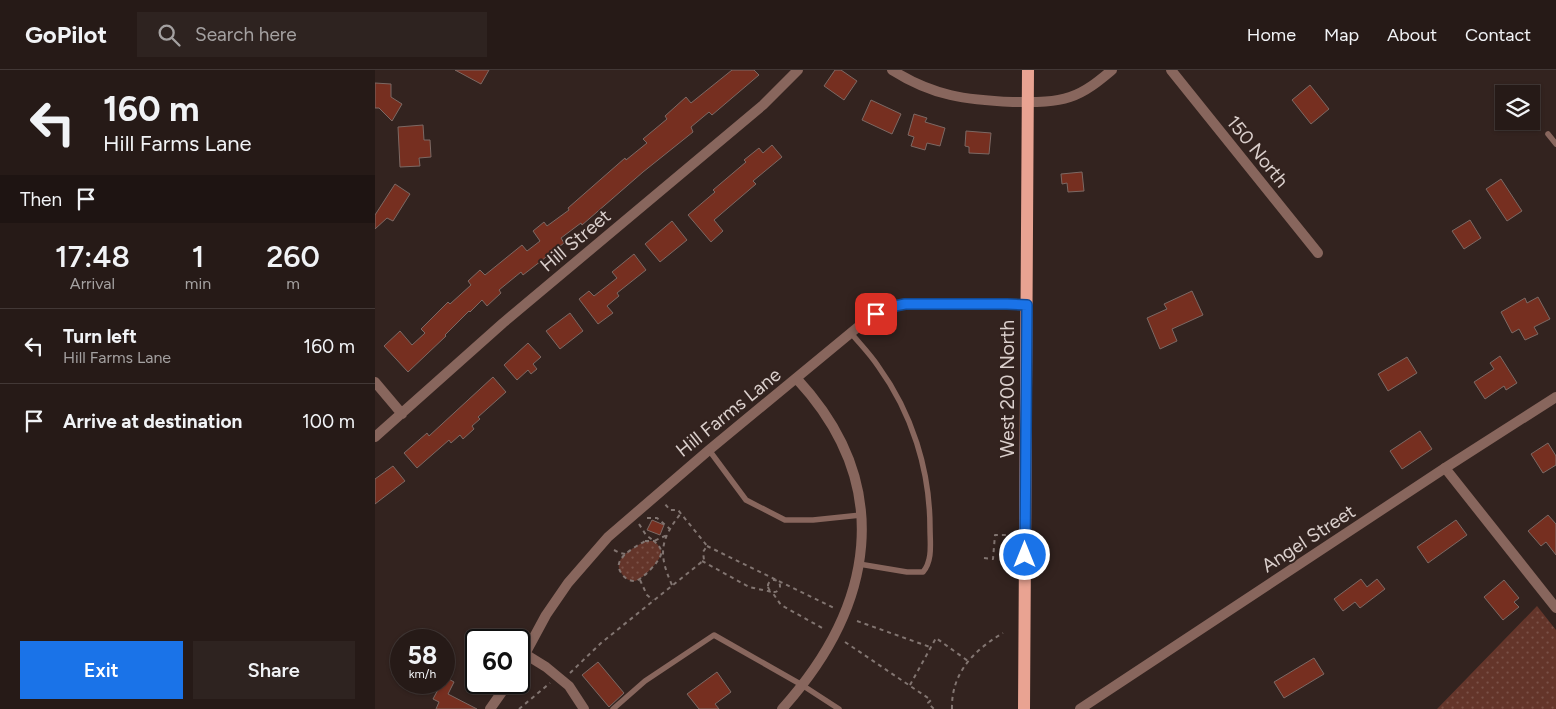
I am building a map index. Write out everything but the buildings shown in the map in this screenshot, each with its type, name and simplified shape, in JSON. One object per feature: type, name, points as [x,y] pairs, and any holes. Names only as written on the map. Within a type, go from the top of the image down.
[{"type":"main road","name":"West 200 North","points":[[1024,709],[1028,70]]},
{"type":"street","name":"Hill Street","points":[[375,437],[503,323],[763,105],[798,70]]},
{"type":"street","points":[[892,70],[929,90],[952,96],[979,101],[1028,102],[1058,100],[1072,96],[1094,84],[1112,70]]},
{"type":"street","name":"150 North","points":[[1171,70],[1318,253]]},
{"type":"street","name":"Hill Farms Lane","points":[[530,645],[546,615],[587,560],[627,520],[709,450],[876,314],[890,307],[905,304],[1027,305]]},
{"type":"street","points":[[782,709],[821,658],[839,628],[851,597],[859,564],[862,540],[857,488],[849,460],[826,414],[797,379]]},
{"type":"street","points":[[375,382],[402,414]]},
{"type":"street","name":"Angel Street","points":[[1084,708],[1445,468],[1556,397]]},
{"type":"street","points":[[1445,468],[1556,608]]},
{"type":"street","points":[[530,657],[546,667],[569,686],[584,709]]},
{"type":"street","points":[[490,709],[501,694]]},
{"type":"lane","points":[[1548,134],[1556,144]]},
{"type":"lane","points":[[851,333],[878,366],[902,406],[917,439],[928,491],[930,518],[930,556],[928,565],[923,572],[907,572],[859,564]]},
{"type":"lane","points":[[709,450],[746,500],[785,520],[813,520],[861,515]]},
{"type":"lane","points":[[613,709],[645,681],[714,635],[802,685],[839,709]]},
{"type":"path","points":[[665,504],[670,510],[678,510],[707,546],[834,608]]},
{"type":"path","points":[[667,535],[654,541],[645,541],[622,557],[619,564],[620,572],[626,579],[639,580],[659,560],[667,535],[681,513]]},
{"type":"path","points":[[647,518],[657,518],[670,529]]},
{"type":"path","points":[[639,524],[646,535],[660,548],[665,570],[672,585]]},
{"type":"path","points":[[645,541],[646,535]]},
{"type":"path","points":[[984,558],[993,559],[995,535],[1006,535]]},
{"type":"path","points":[[569,674],[601,643],[702,561],[703,552],[707,546]]},
{"type":"path","points":[[614,550],[626,554]]},
{"type":"path","points":[[702,561],[749,587],[775,592],[786,585]]},
{"type":"path","points":[[767,575],[768,587]]},
{"type":"path","points":[[639,580],[647,595],[653,600]]},
{"type":"path","points":[[769,583],[777,580]]},
{"type":"path","points":[[777,580],[779,588]]},
{"type":"path","points":[[762,589],[768,587]]},
{"type":"path","points":[[768,587],[781,605],[824,630]]},
{"type":"path","points":[[775,592],[777,598]]},
{"type":"path","points":[[857,620],[930,648]]},
{"type":"path","points":[[952,709],[953,687],[962,668],[985,644],[1003,633]]},
{"type":"path","points":[[910,685],[936,638],[968,662]]},
{"type":"path","points":[[845,642],[931,700],[928,703],[934,709]]},
{"type":"path","points":[[519,709],[552,682]]},
{"type":"shaded area","points":[[645,541],[654,541],[658,545],[661,550],[660,557],[646,574],[638,580],[631,581],[622,574],[619,569],[619,563],[625,554]]},
{"type":"shaded area","points":[[1537,606],[1556,630],[1556,709],[1437,709]]},
{"type":"route","points":[[876,314],[890,307],[905,304],[1027,305],[1025,555]]}]
